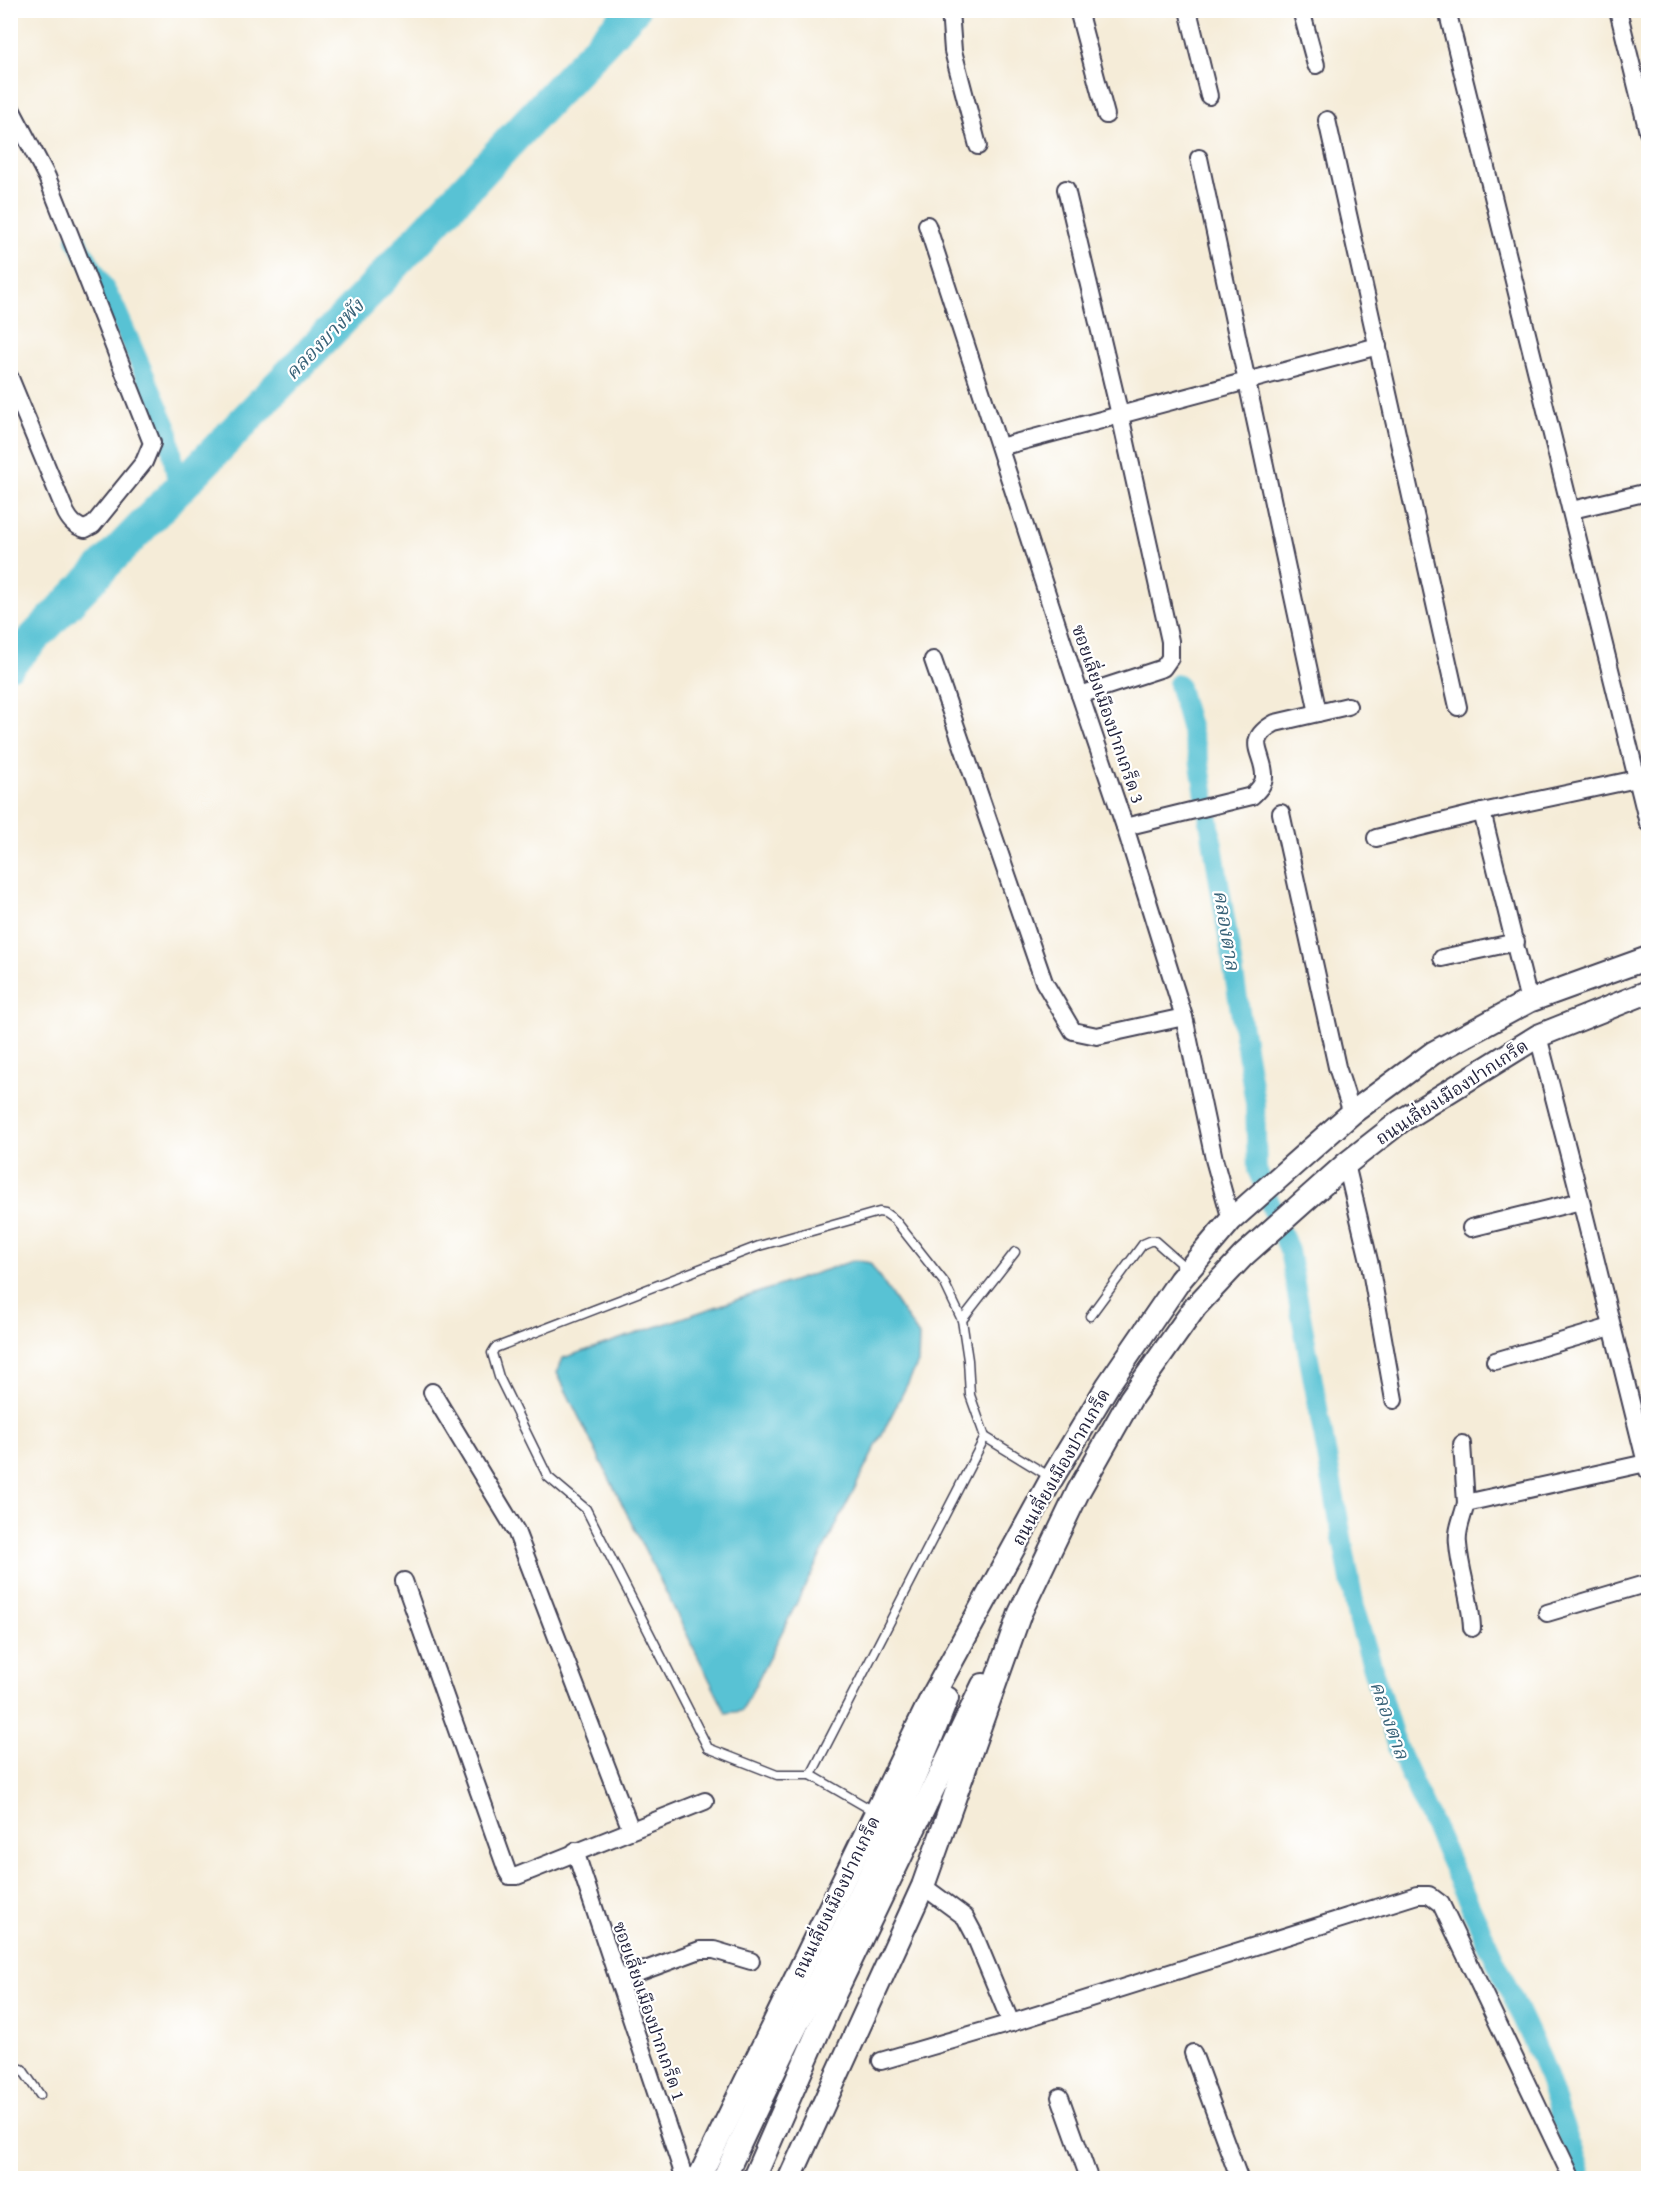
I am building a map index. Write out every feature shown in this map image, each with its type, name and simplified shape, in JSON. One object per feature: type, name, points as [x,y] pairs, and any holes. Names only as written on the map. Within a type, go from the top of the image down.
[{"type":"main road","name":"ถนนเลี่ยงเมืองปากเกร็ด","points":[[699,2178],[931,1699],[1052,1478],[1108,1385],[1188,1270],[1231,1221],[1352,1113],[1433,1053],[1529,1001],[1648,958]]},
{"type":"main road","name":"ถนนเลี่ยงเมืองปากเกร็ด","points":[[790,2178],[923,1886],[1020,1613],[1078,1492],[1131,1398],[1196,1306],[1244,1255],[1346,1164],[1401,1121],[1538,1036],[1648,992]]},
{"type":"main road","points":[[754,2178],[860,1897],[936,1727],[980,1611]]},
{"type":"main road","points":[[724,2178],[766,2085],[824,1992],[1020,1613]]},
{"type":"street","points":[[950,10],[953,51],[978,146]]},
{"type":"street","points":[[1078,10],[1106,115]]},
{"type":"street","points":[[1188,10],[1209,96]]},
{"type":"street","points":[[1301,10],[1317,65]]},
{"type":"street","points":[[1447,10],[1648,823]]},
{"type":"street","points":[[1618,10],[1648,132]]},
{"type":"street","points":[[10,107],[47,177],[152,443],[144,462],[93,525],[85,529],[78,527],[72,523],[66,513],[10,378]]},
{"type":"street","points":[[1328,120],[1458,706]]},
{"type":"street","points":[[1199,158],[1318,713]]},
{"type":"street","points":[[1066,189],[1120,415],[1170,641],[1170,658],[1163,668],[1080,695]]},
{"type":"street","name":"ซอยเลี่ยงเมืองปากเกร็ด 3","points":[[927,225],[1125,827],[1184,1017],[1217,1170],[1231,1221]]},
{"type":"street","points":[[1000,447],[1378,346]]},
{"type":"street","points":[[1572,510],[1648,492]]},
{"type":"street","points":[[933,660],[1044,982],[1073,1031],[1097,1036],[1184,1017]]},
{"type":"street","points":[[1125,827],[1252,796],[1260,789],[1264,777],[1256,746],[1266,728],[1275,723],[1348,706]]},
{"type":"street","points":[[1376,838],[1482,812],[1637,779]]},
{"type":"street","points":[[1482,812],[1529,1001]]},
{"type":"street","points":[[1281,813],[1336,1067],[1352,1113]]},
{"type":"street","points":[[1442,958],[1516,942]]},
{"type":"street","points":[[1466,1503],[1647,1467],[1538,1036]]},
{"type":"street","points":[[1346,1164],[1370,1265],[1394,1400]]},
{"type":"street","points":[[1471,1228],[1581,1201]]},
{"type":"street","points":[[1495,1362],[1611,1327]]},
{"type":"street","points":[[432,1392],[516,1531],[632,1830]]},
{"type":"street","points":[[1462,1444],[1466,1503],[1460,1520],[1457,1543],[1472,1628]]},
{"type":"street","points":[[404,1581],[510,1876],[517,1876],[705,1801]]},
{"type":"street","points":[[1547,1612],[1648,1583]]},
{"type":"street","name":"ซอยเลี่ยงเมืองปากเกร็ด 1","points":[[575,1851],[683,2173],[693,2178]]},
{"type":"street","points":[[923,1886],[965,1917],[1011,2023]]},
{"type":"street","points":[[881,2061],[1011,2023],[1417,1895],[1429,1895],[1441,1904],[1571,2178]]},
{"type":"street","points":[[618,1980],[700,1950],[714,1950],[751,1961]]},
{"type":"street","points":[[1194,2053],[1239,2178]]},
{"type":"street","points":[[1060,2097],[1089,2178]]},
{"type":"lane","points":[[876,1813],[811,1775],[777,1775],[708,1748],[586,1509],[548,1477],[499,1377],[492,1353],[495,1348],[759,1246],[879,1212],[885,1213],[895,1220],[944,1282],[962,1320],[970,1395],[985,1437],[1052,1478]]},
{"type":"lane","points":[[1090,1317],[1143,1244],[1150,1240],[1155,1241],[1188,1270]]},
{"type":"lane","points":[[962,1320],[1015,1252]]},
{"type":"lane","points":[[811,1775],[985,1437]]},
{"type":"lane","points":[[10,2068],[22,2069],[40,2095]]},
{"type":"water","points":[[855,1260],[870,1263],[919,1336],[918,1363],[742,1711],[726,1713],[557,1373],[563,1358]]},
{"type":"waterway","name":"คลองบางพัง","points":[[10,663],[368,293],[633,10]]},
{"type":"waterway","points":[[76,239],[115,307],[168,429],[178,488]]},
{"type":"waterway","name":"คลองตาล","points":[[1178,684],[1199,759],[1255,1103],[1257,1170],[1261,1179]]},
{"type":"waterway","name":"คลองตาล","points":[[1269,1201],[1274,1214]]},
{"type":"waterway","name":"คลองตาล","points":[[1283,1235],[1289,1251],[1356,1613],[1397,1747],[1540,2057],[1582,2178]]}]
